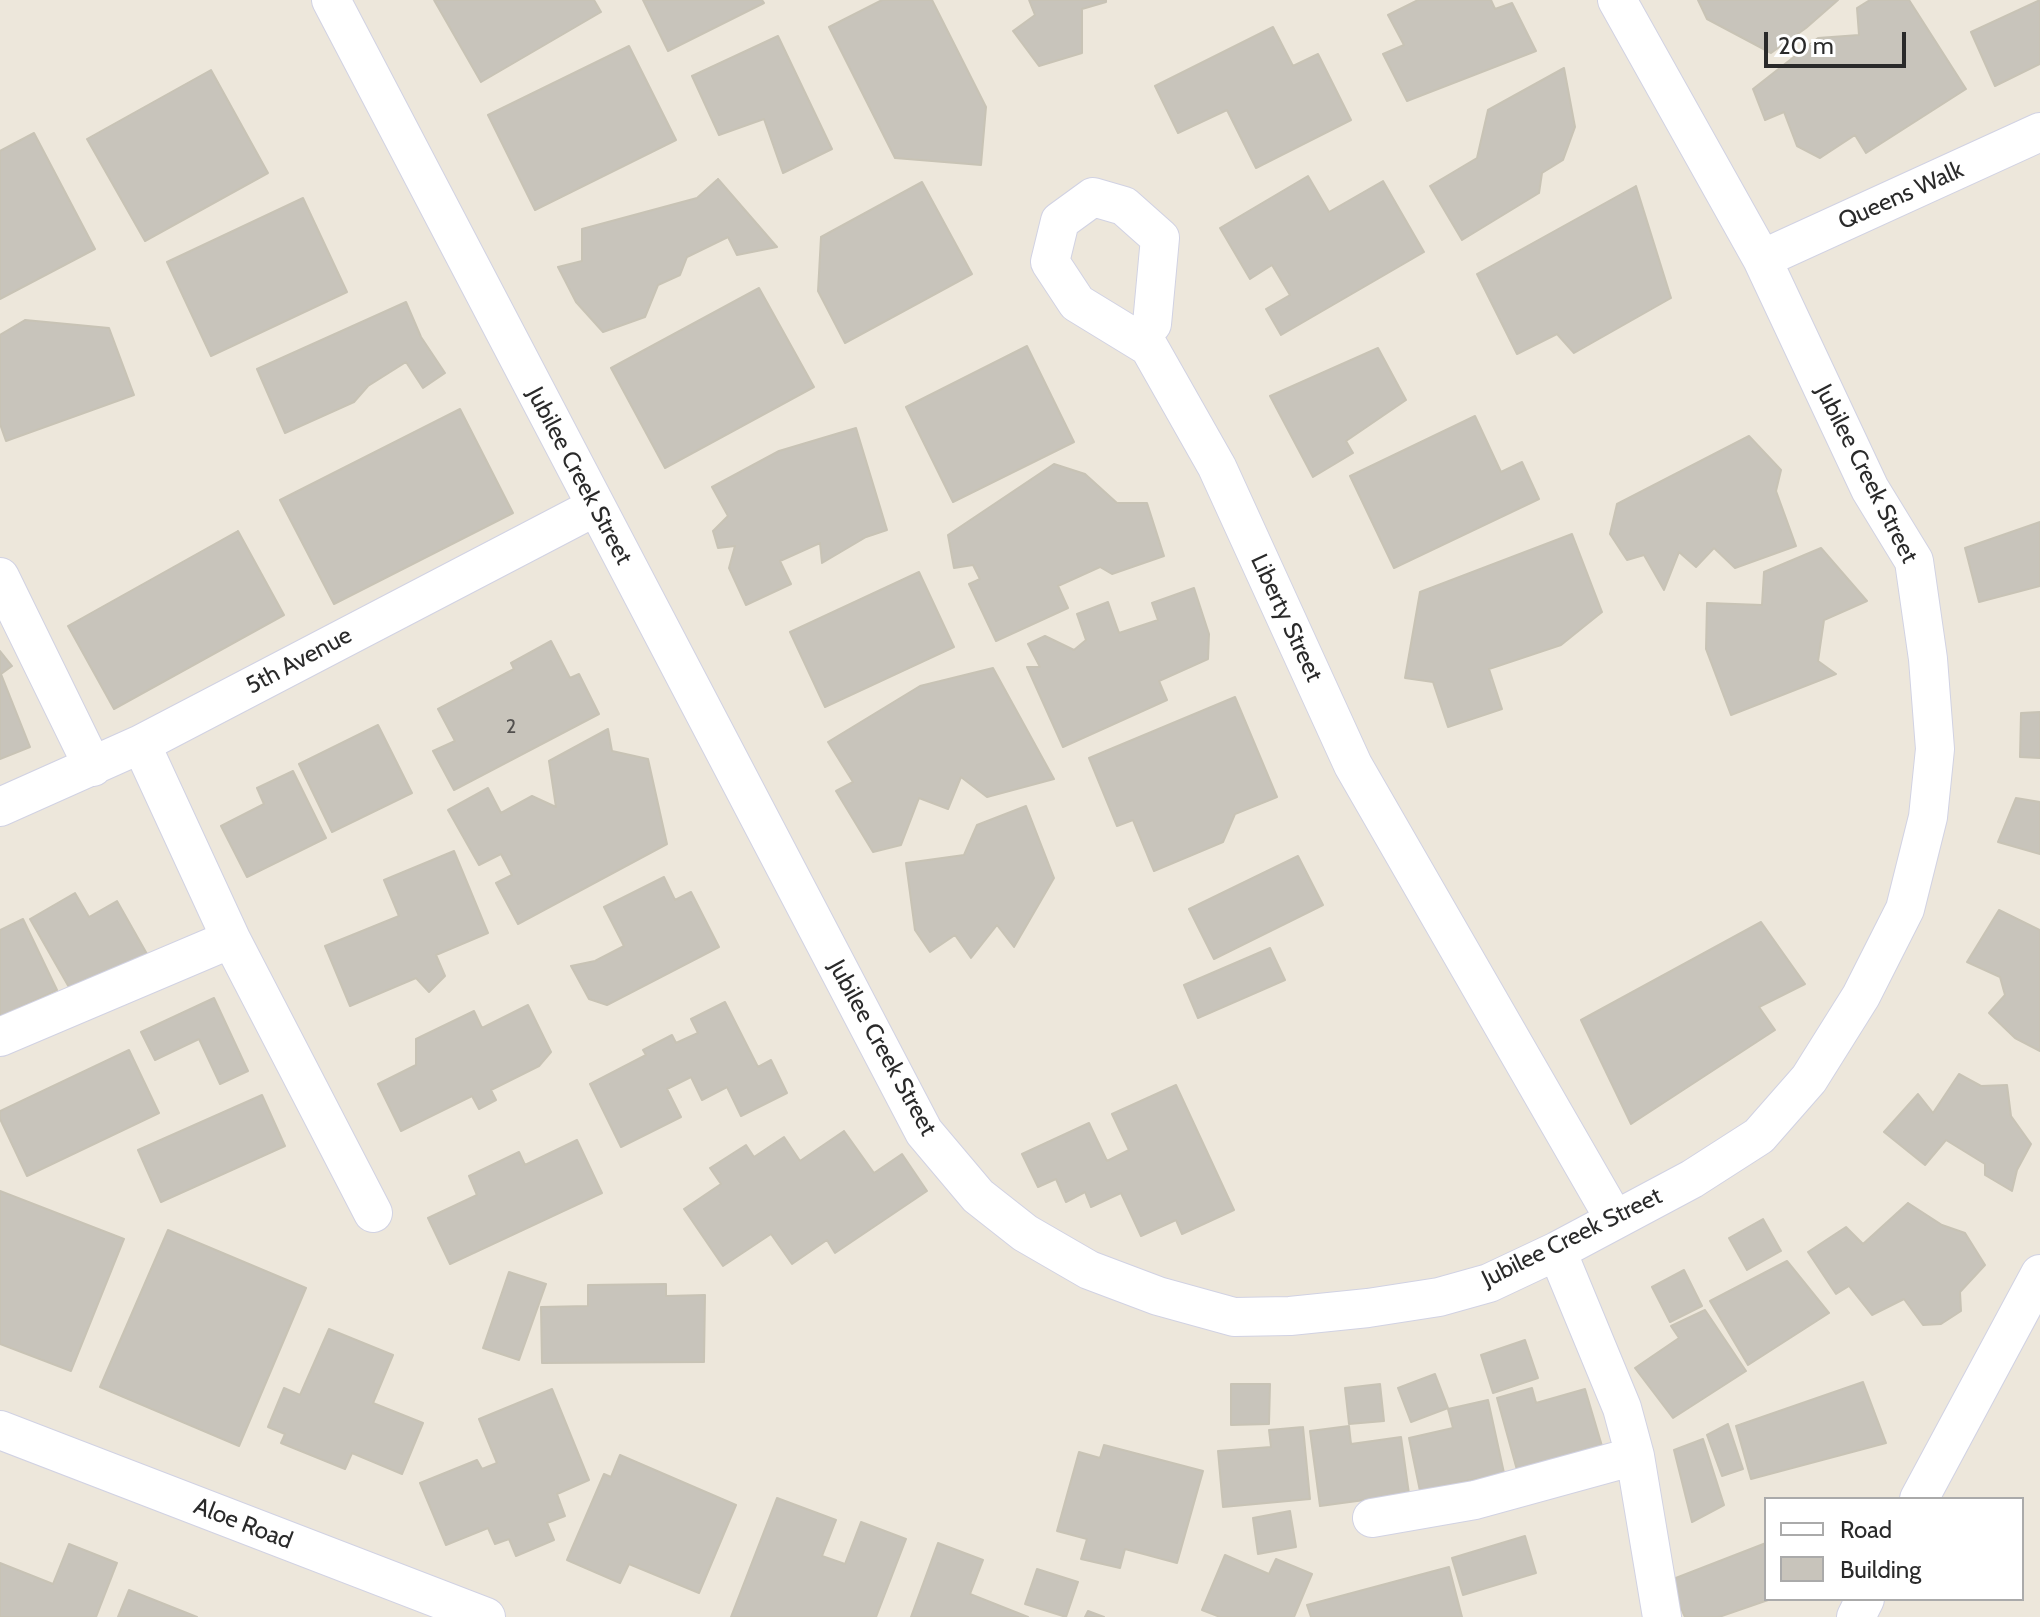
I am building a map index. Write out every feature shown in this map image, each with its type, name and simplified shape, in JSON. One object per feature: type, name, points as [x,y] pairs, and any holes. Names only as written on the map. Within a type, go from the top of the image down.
[{"type":"street","name":"Jubilee Creek Street","points":[[331,0],[924,1132],[978,1196],[1025,1233],[1089,1270],[1158,1296],[1234,1317],[1290,1316],[1368,1308],[1439,1297],[1489,1283],[1557,1251],[1692,1179],[1759,1136],[1809,1079],[1861,996],[1905,909],[1928,817],[1935,749],[1928,659],[1914,561],[1870,489],[1762,259],[1617,0]]},
{"type":"street","name":"Queens Walk","points":[[1762,259],[2039,136]]},
{"type":"street","name":"Liberty Street","points":[[1152,324],[1160,238],[1124,206],[1093,197],[1060,221],[1050,262],[1077,303],[1149,347],[1217,467],[1353,765],[1615,1220]]},
{"type":"street","name":"5th Avenue","points":[[0,807],[141,744],[595,507]]},
{"type":"street","points":[[0,577],[93,767]]},
{"type":"street","points":[[141,744],[231,939],[373,1213]]},
{"type":"street","points":[[0,1037],[231,939]]},
{"type":"street","points":[[1557,1251],[1622,1408],[1635,1456],[1662,1617]]},
{"type":"street","points":[[1920,1497],[2040,1274]]},
{"type":"street","name":"Aloe Road","points":[[0,1430],[486,1617]]},
{"type":"street","points":[[1372,1518],[1475,1500],[1635,1456]]},
{"type":"building","points":[[434,0],[594,0],[601,12],[481,82]]},
{"type":"building","points":[[643,0],[762,0],[764,3],[668,51]]},
{"type":"building","points":[[882,0],[932,0],[986,107],[981,165],[895,158],[829,27]]},
{"type":"building","points":[[1029,0],[1106,2],[1082,9],[1082,53],[1039,66],[1013,31],[1035,15]]},
{"type":"building","points":[[1418,0],[1491,0],[1495,9],[1512,3],[1536,51],[1407,101],[1383,54],[1404,45],[1388,15]]},
{"type":"building","points":[[1698,0],[1838,0],[1771,53],[1707,19]]},
{"type":"building","points":[[1870,0],[1909,0],[1966,89],[1866,153],[1855,135],[1820,158],[1797,146],[1784,112],[1765,120],[1753,89],[1818,38],[1859,35],[1857,8]]},
{"type":"building","points":[[2040,0],[2040,64],[1995,86],[1971,32]]},
{"type":"building","points":[[1273,27],[1293,66],[1318,54],[1351,120],[1256,168],[1227,110],[1178,133],[1155,86]]},
{"type":"building","points":[[778,36],[832,149],[783,173],[764,119],[719,135],[692,76]]},
{"type":"building","points":[[629,46],[676,140],[535,210],[488,115]]},
{"type":"building","points":[[1564,68],[1575,127],[1563,160],[1542,173],[1539,193],[1462,240],[1430,186],[1477,158],[1488,110]]},
{"type":"building","points":[[211,70],[268,173],[145,241],[87,139]]},
{"type":"building","points":[[34,133],[95,249],[0,299],[0,151]]},
{"type":"building","points":[[1308,176],[1329,212],[1383,181],[1424,252],[1281,335],[1266,309],[1290,295],[1272,265],[1250,279],[1220,228]]},
{"type":"building","points":[[718,179],[777,247],[737,255],[728,237],[687,257],[680,275],[658,285],[645,317],[603,332],[576,302],[558,267],[582,261],[582,229],[697,198]]},
{"type":"building","points":[[922,182],[972,274],[845,343],[818,291],[821,237]]},
{"type":"building","points":[[1636,186],[1671,298],[1574,353],[1557,334],[1517,354],[1477,274]]},
{"type":"building","points":[[303,198],[347,292],[211,356],[167,262]]},
{"type":"building","points":[[759,288],[814,387],[665,468],[611,368]]},
{"type":"building","points":[[406,302],[421,337],[445,373],[423,388],[406,362],[368,386],[354,402],[285,433],[257,369]]},
{"type":"building","points":[[25,320],[109,328],[134,395],[6,441],[0,424],[0,335]]},
{"type":"building","points":[[1027,346],[1074,442],[953,502],[906,407]]},
{"type":"building","points":[[1378,348],[1406,400],[1346,441],[1353,453],[1313,477],[1270,396]]},
{"type":"building","points":[[460,409],[513,513],[334,604],[280,500]]},
{"type":"building","points":[[1475,416],[1501,472],[1522,462],[1539,499],[1394,568],[1350,476]]},
{"type":"building","points":[[856,428],[887,530],[866,537],[822,563],[820,543],[780,561],[791,584],[746,605],[729,568],[735,546],[718,548],[713,531],[728,516],[712,487],[779,451]]},
{"type":"building","points":[[1749,436],[1781,470],[1776,491],[1796,546],[1735,568],[1714,548],[1696,567],[1679,552],[1664,590],[1644,555],[1627,560],[1610,534],[1617,504]]},
{"type":"building","points":[[1054,464],[1085,474],[1117,503],[1147,503],[1164,556],[1112,574],[1100,567],[1058,586],[1068,608],[996,641],[969,584],[980,579],[973,565],[954,568],[948,535]]},
{"type":"building","points":[[2040,522],[2040,586],[1979,602],[1965,548]]},
{"type":"building","points":[[238,531],[284,615],[114,709],[68,626]]},
{"type":"building","points":[[1572,534],[1602,612],[1561,645],[1489,669],[1502,709],[1448,727],[1433,682],[1405,678],[1420,592]]},
{"type":"building","points":[[1821,548],[1867,601],[1824,620],[1818,661],[1836,674],[1731,715],[1706,649],[1707,603],[1762,605],[1764,572]]},
{"type":"building","points":[[919,572],[954,647],[825,707],[790,632]]},
{"type":"building","points":[[1194,588],[1209,634],[1208,659],[1159,681],[1167,700],[1063,747],[1027,667],[1040,667],[1028,644],[1045,636],[1074,650],[1086,640],[1077,614],[1108,602],[1119,633],[1158,620],[1152,603]]},
{"type":"building","points":[[551,641],[570,678],[579,674],[599,714],[454,790],[433,751],[455,741],[438,709],[514,669],[511,663]]},
{"type":"building","points":[[0,651],[12,666],[1,674],[30,747],[0,759]]},
{"type":"building","points":[[993,668],[1054,779],[987,797],[961,777],[948,809],[919,798],[901,845],[873,852],[836,791],[853,782],[828,742],[920,686]]},
{"type":"building","points":[[1235,697],[1277,797],[1235,814],[1223,842],[1154,871],[1133,820],[1117,826],[1089,758]]},
{"type":"building","points":[[2040,712],[2040,758],[2020,757],[2021,713]]},
{"type":"building","points":[[378,725],[412,793],[332,832],[299,764]]},
{"type":"building","points":[[608,729],[612,751],[648,759],[667,844],[518,924],[496,883],[512,875],[501,854],[479,865],[448,810],[488,788],[501,813],[532,796],[556,807],[549,761]]},
{"type":"building","points":[[293,771],[326,838],[247,877],[221,826],[264,804],[257,788]]},
{"type":"building","points":[[2016,798],[2040,802],[2040,854],[1998,842]]},
{"type":"building","points":[[1026,806],[1054,878],[1014,947],[997,925],[971,958],[955,935],[930,952],[915,930],[906,863],[964,855],[977,825]]},
{"type":"building","points":[[454,851],[488,933],[436,955],[445,976],[429,992],[416,978],[350,1006],[325,946],[399,916],[384,880]]},
{"type":"building","points":[[1298,856],[1323,905],[1214,959],[1189,909]]},
{"type":"building","points":[[664,877],[675,900],[691,892],[719,947],[607,1005],[589,999],[571,966],[595,961],[624,946],[604,907]]},
{"type":"building","points":[[75,893],[89,917],[117,901],[147,954],[74,996],[30,919]]},
{"type":"building","points":[[1999,910],[2040,930],[2040,1051],[2015,1038],[1989,1013],[2005,995],[2000,977],[1967,962]]},
{"type":"building","points":[[23,919],[57,990],[0,1017],[0,930]]},
{"type":"building","points":[[1761,922],[1805,984],[1759,1007],[1775,1030],[1631,1124],[1581,1020]]},
{"type":"building","points":[[1270,948],[1285,980],[1198,1018],[1184,985]]},
{"type":"building","points":[[214,998],[248,1071],[220,1084],[199,1039],[155,1060],[141,1032]]},
{"type":"building","points":[[725,1002],[758,1067],[771,1060],[787,1093],[741,1116],[727,1087],[702,1100],[691,1077],[667,1089],[681,1117],[621,1147],[590,1084],[646,1055],[643,1050],[672,1035],[676,1043],[698,1033],[691,1019]]},
{"type":"building","points":[[528,1005],[551,1052],[539,1066],[491,1090],[496,1100],[479,1109],[472,1096],[401,1131],[378,1084],[416,1065],[416,1039],[474,1011],[482,1028]]},
{"type":"building","points":[[129,1050],[159,1113],[27,1176],[0,1119],[0,1111]]},
{"type":"building","points":[[1959,1074],[1981,1086],[2007,1085],[2011,1116],[2031,1144],[2017,1170],[2012,1191],[1985,1175],[1985,1164],[1946,1140],[1925,1165],[1884,1132],[1918,1094],[1933,1113]]},
{"type":"building","points":[[1176,1085],[1234,1210],[1182,1234],[1176,1220],[1141,1236],[1121,1193],[1091,1207],[1085,1192],[1066,1202],[1056,1179],[1038,1187],[1022,1154],[1089,1123],[1107,1161],[1129,1150],[1112,1114]]},
{"type":"building","points":[[262,1095],[285,1146],[161,1202],[138,1150]]},
{"type":"building","points":[[844,1131],[874,1173],[902,1154],[927,1191],[835,1253],[827,1240],[792,1264],[771,1234],[723,1266],[684,1209],[721,1184],[710,1168],[746,1145],[754,1157],[784,1137],[800,1161]]},
{"type":"building","points":[[577,1140],[602,1193],[450,1264],[428,1218],[477,1195],[469,1176],[519,1152],[525,1165]]},
{"type":"building","points":[[0,1191],[124,1239],[71,1371],[0,1344]]},
{"type":"building","points":[[1908,1203],[1942,1225],[1965,1233],[1985,1265],[1960,1292],[1961,1311],[1941,1324],[1923,1325],[1904,1299],[1872,1315],[1849,1286],[1836,1294],[1808,1252],[1846,1227],[1863,1244]]},
{"type":"building","points":[[1763,1219],[1781,1251],[1747,1270],[1729,1238]]},
{"type":"building","points":[[168,1230],[306,1288],[239,1446],[100,1387]]},
{"type":"building","points":[[1787,1261],[1829,1313],[1748,1365],[1710,1301]]},
{"type":"building","points":[[1684,1270],[1702,1306],[1670,1322],[1652,1287]]},
{"type":"building","points":[[509,1272],[546,1284],[519,1360],[483,1348]]},
{"type":"building","points":[[666,1284],[666,1296],[705,1295],[704,1362],[542,1363],[541,1307],[588,1306],[588,1285]]},
{"type":"building","points":[[1705,1310],[1746,1371],[1673,1418],[1635,1368],[1679,1338],[1671,1326]]},
{"type":"building","points":[[329,1329],[393,1355],[373,1403],[423,1423],[402,1474],[352,1453],[345,1469],[281,1443],[285,1434],[268,1427],[284,1388],[300,1395]]},
{"type":"building","points":[[1525,1340],[1538,1378],[1493,1393],[1481,1355]]},
{"type":"building","points":[[1435,1374],[1448,1408],[1411,1422],[1398,1388]]},
{"type":"building","points":[[1863,1382],[1886,1443],[1751,1479],[1736,1426]]},
{"type":"building","points":[[1231,1384],[1270,1384],[1269,1424],[1231,1425]]},
{"type":"building","points":[[1380,1384],[1384,1421],[1349,1424],[1345,1388]]},
{"type":"building","points":[[1532,1388],[1536,1403],[1585,1389],[1602,1446],[1517,1470],[1497,1398]]},
{"type":"building","points":[[552,1389],[589,1480],[557,1494],[565,1516],[547,1523],[554,1540],[516,1556],[509,1539],[495,1544],[488,1528],[446,1545],[420,1483],[477,1460],[482,1469],[497,1463],[479,1419]]},
{"type":"building","points":[[1488,1400],[1504,1473],[1420,1491],[1409,1438],[1453,1428],[1448,1409]]},
{"type":"building","points":[[1728,1424],[1743,1469],[1722,1476],[1707,1435]]},
{"type":"building","points":[[1349,1426],[1351,1444],[1401,1437],[1409,1494],[1320,1506],[1310,1431]]},
{"type":"building","points":[[1303,1427],[1310,1499],[1223,1507],[1218,1451],[1271,1447],[1269,1430]]},
{"type":"building","points":[[1703,1439],[1724,1505],[1692,1522],[1674,1450]]},
{"type":"building","points":[[1104,1445],[1203,1471],[1177,1563],[1125,1549],[1120,1568],[1081,1559],[1087,1539],[1057,1531],[1079,1452],[1100,1458]]},
{"type":"building","points":[[620,1455],[736,1505],[699,1593],[629,1564],[620,1583],[567,1560],[604,1474],[611,1477]]},
{"type":"building","points":[[777,1498],[836,1520],[822,1556],[845,1564],[861,1522],[906,1539],[876,1617],[731,1617]]},
{"type":"building","points":[[1290,1511],[1296,1547],[1258,1554],[1253,1518]]},
{"type":"building","points":[[1525,1536],[1536,1573],[1463,1595],[1452,1558]]},
{"type":"building","points":[[938,1543],[983,1560],[970,1594],[1028,1617],[911,1617]]},
{"type":"building","points":[[69,1544],[117,1563],[96,1617],[0,1617],[0,1563],[53,1584]]},
{"type":"building","points":[[1764,1544],[1765,1601],[1719,1617],[1685,1617],[1668,1581]]},
{"type":"building","points":[[1225,1555],[1269,1574],[1276,1559],[1312,1574],[1294,1617],[1220,1617],[1202,1610]]},
{"type":"building","points":[[1449,1567],[1462,1617],[1311,1617],[1307,1605]]},
{"type":"building","points":[[1037,1569],[1078,1582],[1066,1617],[1025,1604]]},
{"type":"building","points":[[129,1590],[197,1617],[118,1617]]},
{"type":"building","points":[[1088,1611],[1104,1617],[1085,1617]]}]
